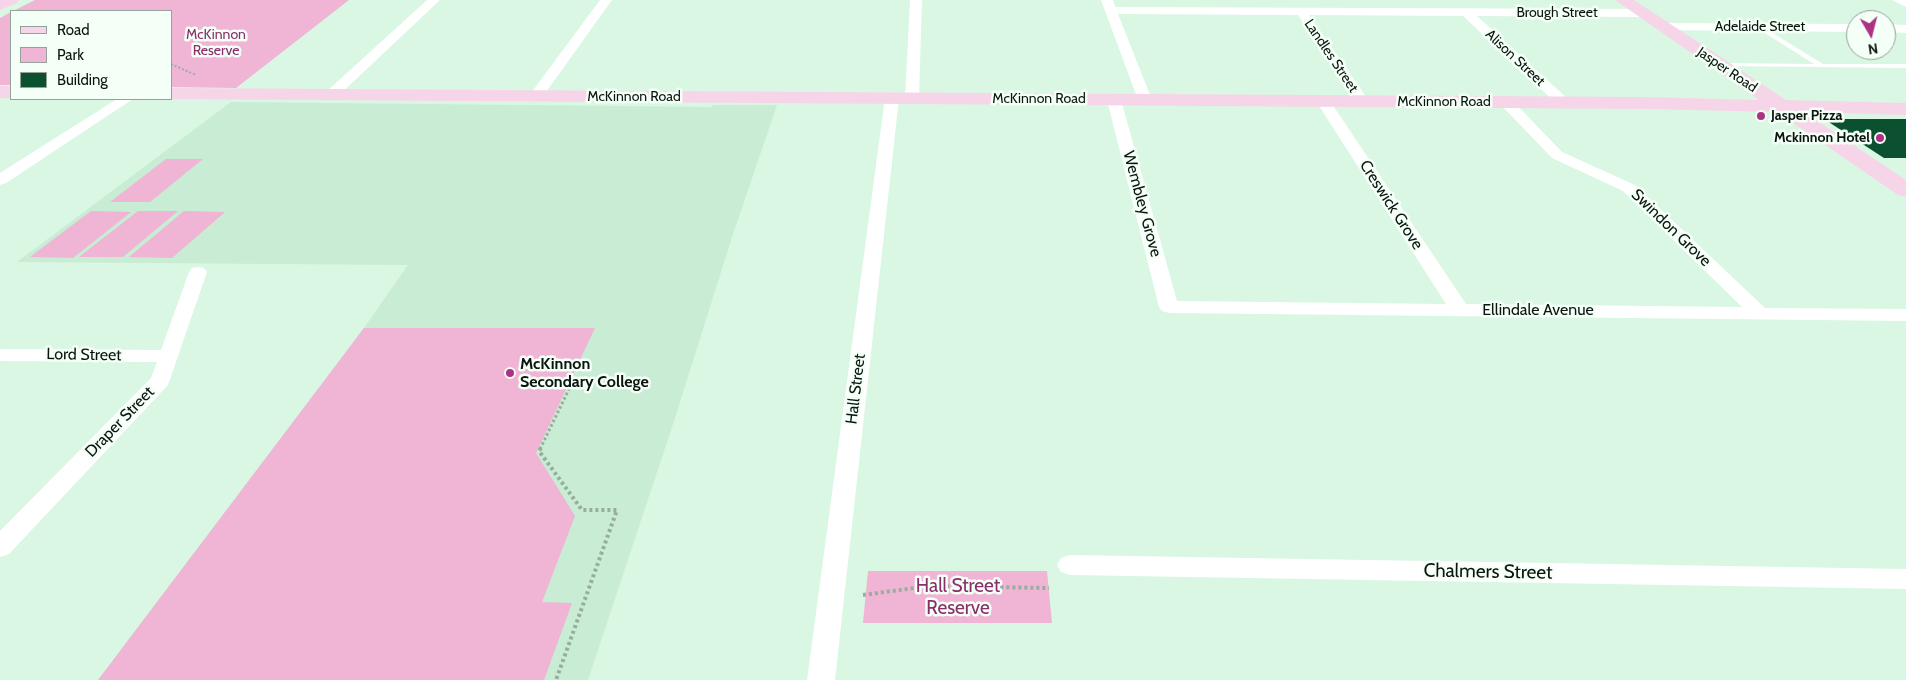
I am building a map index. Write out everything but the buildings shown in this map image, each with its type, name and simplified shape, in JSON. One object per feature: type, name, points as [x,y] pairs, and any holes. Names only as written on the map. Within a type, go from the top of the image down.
[{"type":"street","points":[[330,95],[434,0]]},
{"type":"street","points":[[536,96],[606,0]]},
{"type":"street","name":"Hall Street","points":[[821,680],[916,0]]},
{"type":"street","name":"Jasper Road","points":[[1624,0],[1906,190]]},
{"type":"street","points":[[1898,0],[1906,4]]},
{"type":"street","points":[[1109,5],[1145,100]]},
{"type":"street","name":"Brough Street","points":[[1109,5],[1300,12],[1643,13]]},
{"type":"street","name":"Landles Street","points":[[1300,12],[1362,101]]},
{"type":"street","name":"Alison Street","points":[[1466,12],[1564,103]]},
{"type":"street","name":"Adelaide Street","points":[[1663,27],[1846,28]]},
{"type":"street","name":"McKinnon Road","points":[[172,94],[1746,104],[1782,107],[1906,109]]},
{"type":"street","points":[[0,180],[124,100]]},
{"type":"street","name":"Wembley Grove","points":[[1114,100],[1169,307]]},
{"type":"street","name":"Creswick Grove","points":[[1323,101],[1459,309]]},
{"type":"street","name":"Swindon Grove","points":[[1506,102],[1557,156],[1629,188],[1758,312]]},
{"type":"street","name":"Draper Street","points":[[0,547],[161,380],[198,272]]},
{"type":"street","name":"Ellindale Avenue","points":[[1169,307],[1906,315]]},
{"type":"street","name":"Lord Street","points":[[0,355],[169,356]]},
{"type":"street","name":"Chalmers Street","points":[[1070,565],[1906,579]]},
{"type":"lane","points":[[1759,28],[1822,66]]},
{"type":"lane","points":[[1720,65],[1906,66]]},
{"type":"path","points":[[556,680],[617,510],[582,510],[539,451],[571,386]]},
{"type":"path","points":[[863,595],[929,586],[1048,588]]},
{"type":"shaded area","name":"McKinnon Secondary College","points":[[231,102],[712,107],[713,105],[777,105],[732,237],[675,418],[588,680],[98,680],[364,328],[408,265],[17,262]]},
{"type":"green space","name":"McKinnon Reserve","points":[[35,0],[349,0],[236,88],[172,87],[172,10],[15,10]]},
{"type":"green space","points":[[10,13],[10,85],[0,85],[0,18]]},
{"type":"green space","points":[[166,159],[203,159],[150,202],[110,202]]},
{"type":"green space","points":[[91,211],[131,212],[73,258],[30,257]]},
{"type":"green space","points":[[138,211],[178,211],[123,257],[79,257]]},
{"type":"green space","points":[[184,211],[225,212],[172,258],[129,257]]},
{"type":"green space","points":[[364,328],[595,328],[536,453],[575,516],[542,602],[572,603],[544,680],[98,680]]},
{"type":"green space","name":"Hall Street Reserve","points":[[868,571],[1047,571],[1052,623],[863,623]]},
{"type":"place","name":"Jasper Pizza","points":[[1761,116]]},
{"type":"place","name":"Mckinnon Hotel","points":[[1880,138]]},
{"type":"place","name":"McKinnon Secondary College","points":[[510,373]]}]
